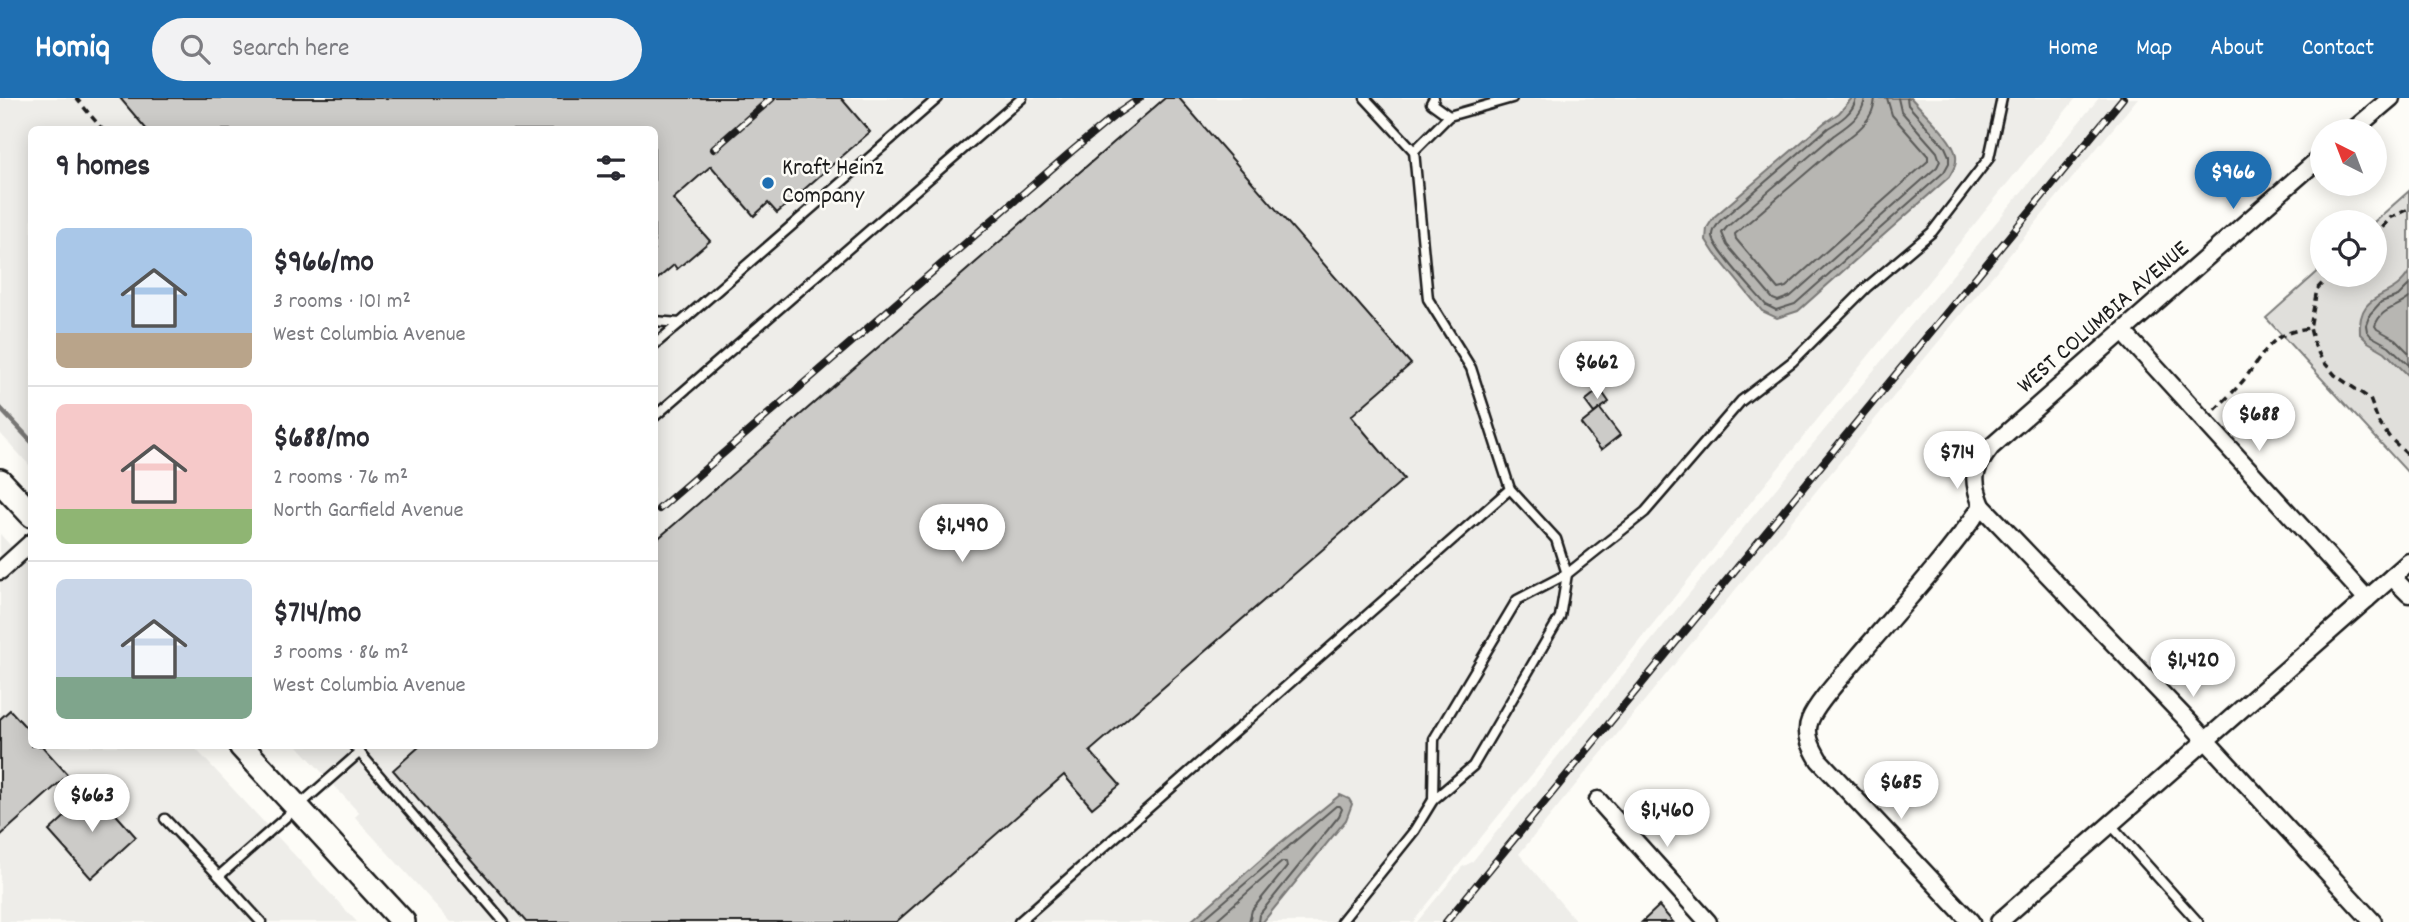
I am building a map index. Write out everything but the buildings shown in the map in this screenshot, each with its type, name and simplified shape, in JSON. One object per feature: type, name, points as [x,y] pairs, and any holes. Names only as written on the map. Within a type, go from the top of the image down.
[{"type":"main road","points":[[0,481],[28,511]]},
{"type":"main road","points":[[244,749],[403,922]]},
{"type":"street","points":[[2366,119],[2391,98]]},
{"type":"street","name":"WEST COLUMBIA AVENUE","points":[[1982,506],[1974,485],[1974,474],[1980,460],[1991,447],[2310,167]]},
{"type":"street","points":[[2124,332],[2367,599]]},
{"type":"street","points":[[1971,922],[1819,760],[1807,733],[1810,719],[1821,703],[1982,506],[2207,741],[2373,922]]},
{"type":"street","points":[[0,571],[28,546]]},
{"type":"street","points":[[2007,919],[2409,562]]},
{"type":"street","points":[[2392,577],[2409,594]]},
{"type":"street","points":[[1598,800],[1708,922]]},
{"type":"lane","points":[[658,342],[938,98]]},
{"type":"lane","points":[[658,414],[1022,98]]},
{"type":"lane","points":[[1341,922],[1414,831],[1433,800],[1473,766],[1560,617],[1567,574],[1556,539],[1510,489],[1471,368],[1428,299],[1414,151],[1365,98]]},
{"type":"lane","points":[[1434,98],[1431,103],[1449,116]]},
{"type":"lane","points":[[1414,151],[1449,116],[1512,98]]},
{"type":"lane","points":[[1433,800],[1434,739],[1517,600],[1567,574],[1645,512],[1741,401],[1793,361],[1867,287],[1932,232],[1989,158],[2002,98]]},
{"type":"lane","points":[[658,321],[680,323]]},
{"type":"lane","points":[[1018,922],[1510,489]]},
{"type":"lane","points":[[219,876],[298,807],[357,749],[504,922]]},
{"type":"lane","points":[[165,819],[261,922]]},
{"type":"lane","points":[[2111,825],[2198,922]]},
{"type":"path","points":[[76,98],[100,126]]},
{"type":"path","points":[[2387,222],[2409,209]]},
{"type":"path","points":[[2319,287],[2310,328],[2322,360],[2334,375],[2370,399],[2379,423],[2390,439],[2409,456]]},
{"type":"path","points":[[2205,421],[2244,380],[2267,347],[2288,332],[2310,328]]},
{"type":"shaded area","points":[[0,98],[2076,98],[1413,922],[451,922],[355,817],[359,813],[301,749],[658,749],[658,126],[28,126],[28,464],[0,433]]},
{"type":"shaded area","points":[[2099,98],[2138,98],[1519,854],[1577,922],[1417,922],[1462,867],[1472,862],[1702,578]]},
{"type":"shaded area","points":[[2409,191],[2409,474],[2266,318],[2310,279],[2310,287],[2387,287],[2387,210]]},
{"type":"shaded area","points":[[0,534],[28,565],[28,749],[196,749],[357,922],[0,922]]},
{"type":"water","points":[[1852,98],[1911,98],[1950,142],[1956,156],[1955,165],[1949,177],[1798,311],[1777,318],[1762,311],[1715,254],[1706,240],[1707,228],[1714,217],[1839,113]]},
{"type":"water","points":[[2409,272],[2409,376],[2385,352],[2360,334],[2364,310],[2377,297],[2394,288]]},
{"type":"water","points":[[1340,795],[1349,799],[1352,804],[1346,820],[1263,922],[1190,922],[1280,843]]},
{"type":"waterway","points":[[0,408],[28,438]]},
{"type":"railway","points":[[714,149],[772,98]]},
{"type":"railway","points":[[659,509],[1072,151],[1140,98]]},
{"type":"railway","points":[[1446,922],[2123,98]]},
{"type":"place","name":"Kraft Heinz Company","points":[[768,183]]}]
